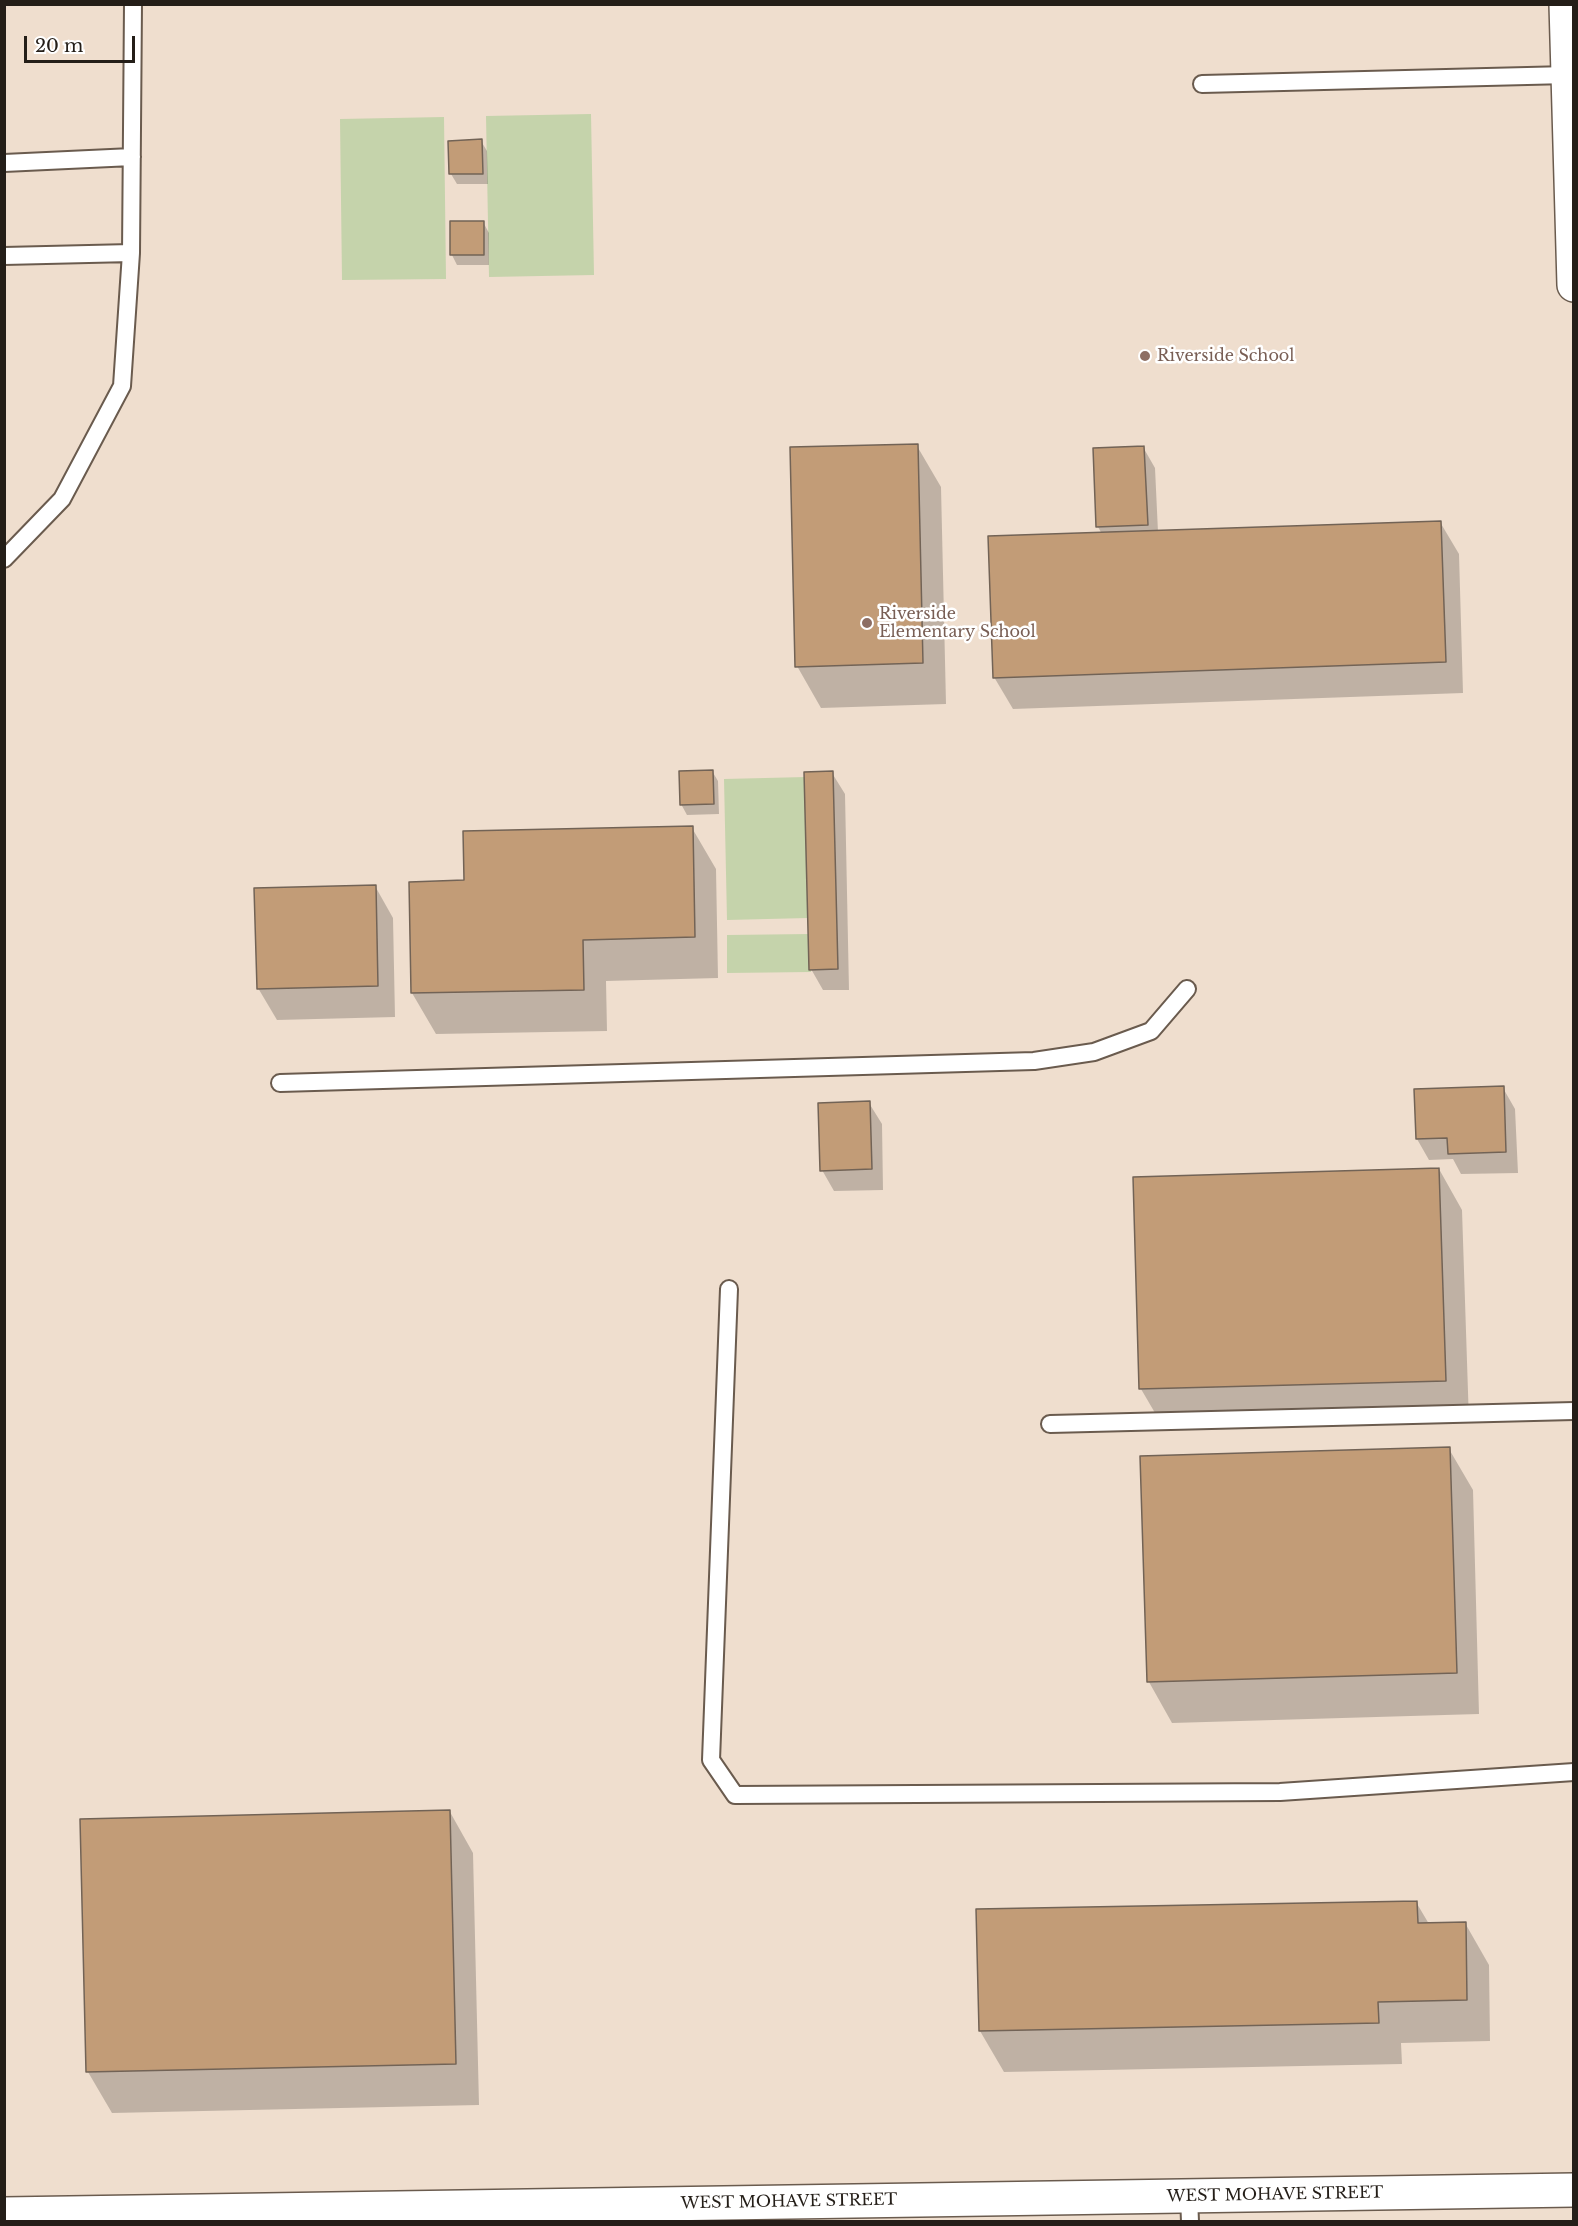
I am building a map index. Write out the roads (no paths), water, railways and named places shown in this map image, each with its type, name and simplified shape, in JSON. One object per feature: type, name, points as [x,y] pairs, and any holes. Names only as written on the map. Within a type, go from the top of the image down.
[{"type":"street","points":[[1566,4],[1574,285]]},
{"type":"street","name":"WEST MOHAVE STREET","points":[[4,2214],[214,2216],[1190,2209],[1574,2190]]},
{"type":"lane","points":[[4,559],[62,499],[122,386],[131,253],[133,4]]},
{"type":"lane","points":[[1202,84],[1568,75]]},
{"type":"lane","points":[[4,164],[132,156]]},
{"type":"lane","points":[[4,256],[131,253]]},
{"type":"lane","points":[[280,1083],[1034,1061],[1094,1052],[1151,1031],[1186,989]]},
{"type":"lane","points":[[729,1289],[711,1760],[735,1795],[1280,1792],[1574,1772]]},
{"type":"lane","points":[[1050,1424],[1574,1411]]},
{"type":"place","name":"Riverside School","points":[[1145,356]]},
{"type":"place","name":"Riverside Elementary School","points":[[867,623]]}]
